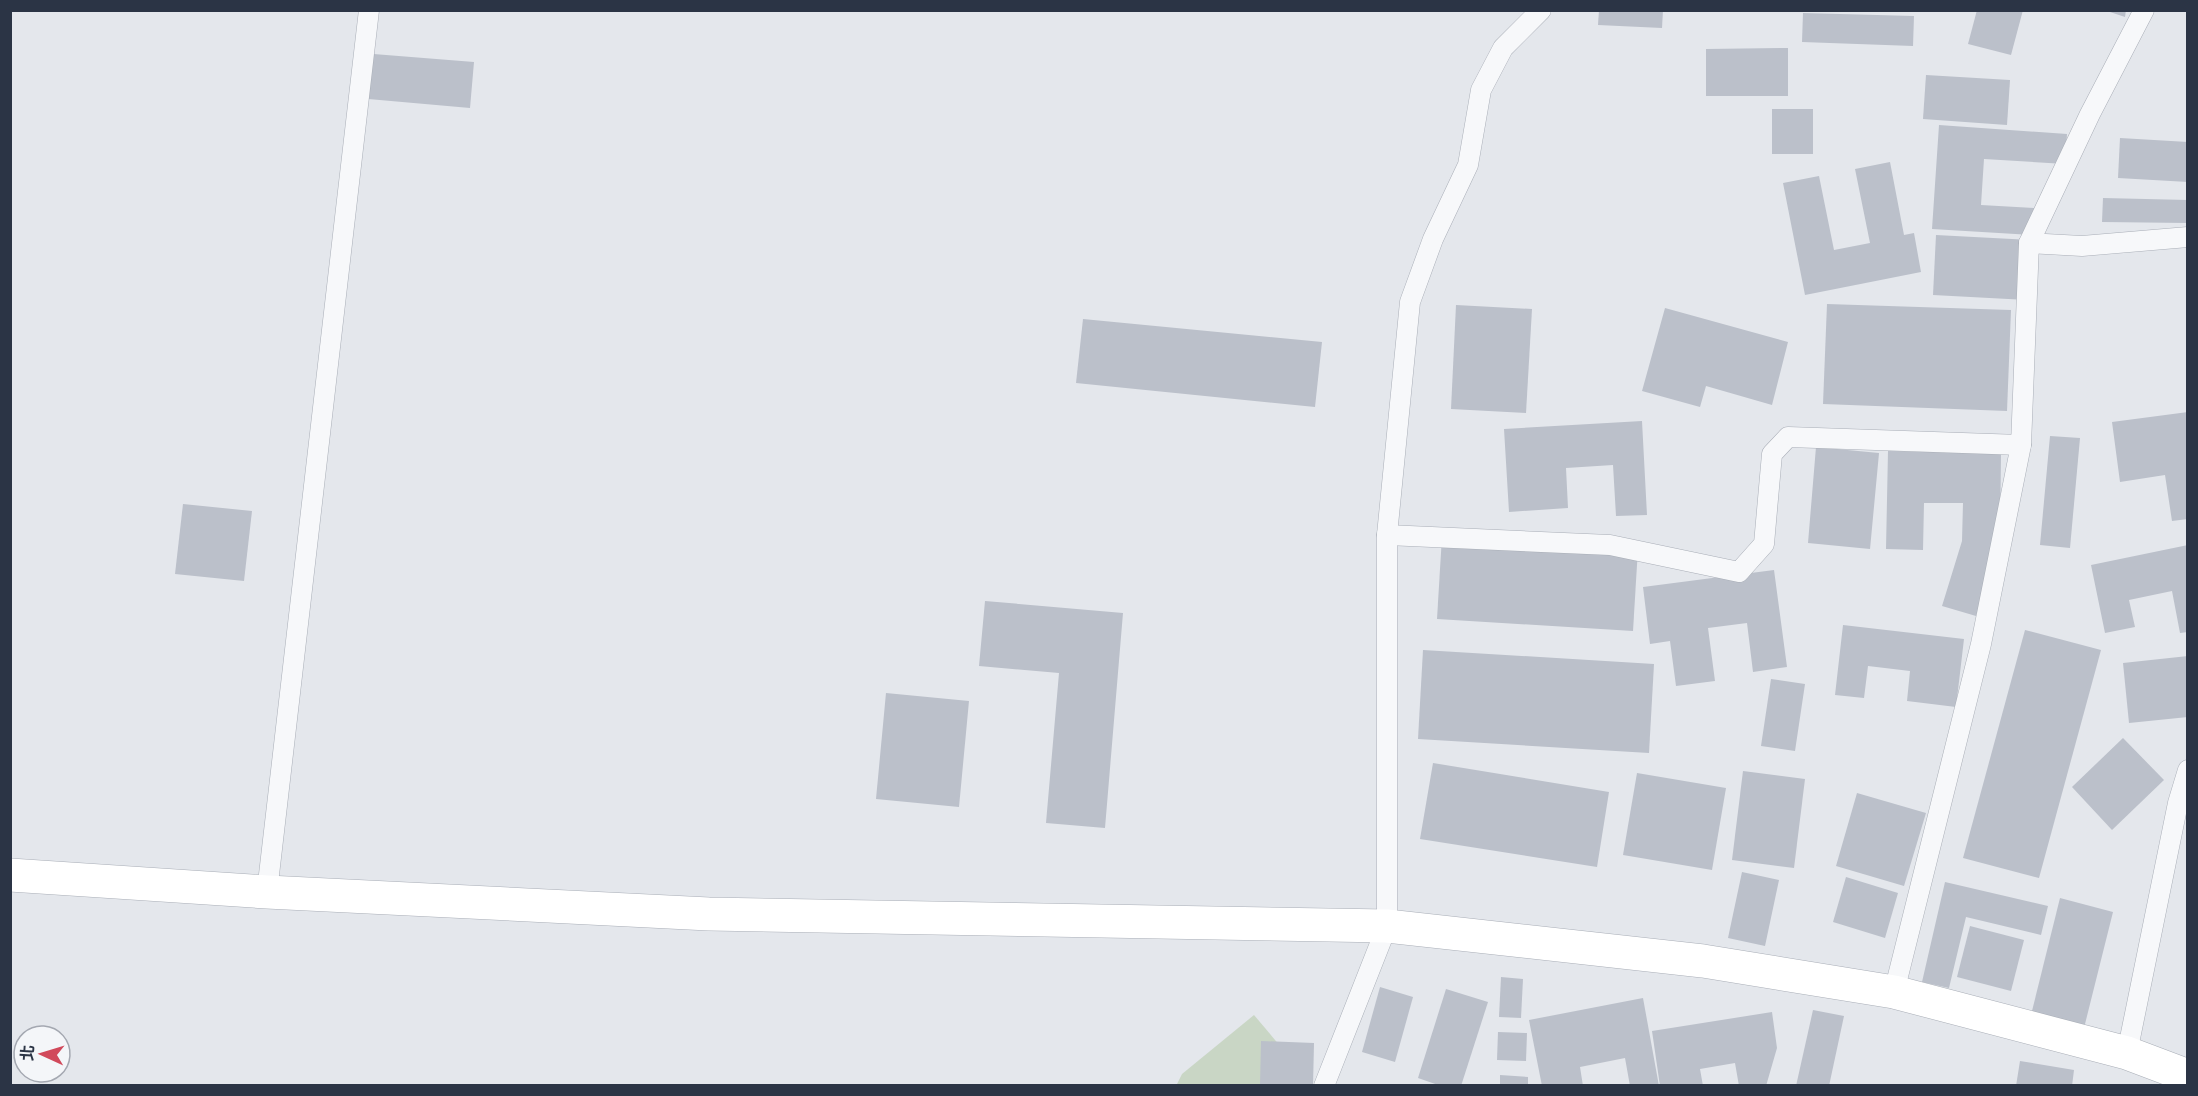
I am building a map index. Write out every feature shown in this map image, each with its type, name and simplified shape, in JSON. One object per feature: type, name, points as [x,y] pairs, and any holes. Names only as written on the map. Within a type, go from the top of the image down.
[{"type":"street","points":[[10,875],[267,892],[709,914],[1387,926],[1703,961],[1894,992],[2127,1053],[2187,1076]]},
{"type":"lane","points":[[267,892],[369,10]]},
{"type":"lane","points":[[1324,1086],[1387,926],[1387,535],[1410,302],[1433,239],[1468,165],[1481,90],[1503,48],[1541,10]]},
{"type":"lane","points":[[1894,992],[1981,644],[2021,445],[2029,243],[2090,114],[2144,10]]},
{"type":"lane","points":[[2029,243],[2082,246],[2187,237]]},
{"type":"lane","points":[[1387,535],[1610,545],[1739,572],[1764,544],[1772,454],[1788,437],[2021,445]]},
{"type":"lane","points":[[2127,1053],[2178,803],[2187,770]]},
{"type":"green space","points":[[1254,1015],[1313,1085],[1176,1086],[1182,1074]]},
{"type":"building","points":[[1599,10],[1663,10],[1662,28],[1598,25]]},
{"type":"building","points":[[1977,10],[2023,10],[2011,55],[1968,44]]},
{"type":"building","points":[[2104,10],[2126,10],[2125,17]]},
{"type":"building","points":[[1803,13],[1914,16],[1913,46],[1802,42]]},
{"type":"building","points":[[1788,48],[1788,96],[1706,96],[1706,49]]},
{"type":"building","points":[[361,53],[474,62],[470,108],[357,98]]},
{"type":"building","points":[[1926,75],[2010,80],[2007,125],[1923,119]]},
{"type":"building","points":[[1772,109],[1813,109],[1813,154],[1772,154]]},
{"type":"building","points":[[1939,125],[2067,134],[2065,164],[1984,159],[1981,205],[2034,208],[2032,235],[1932,229]]},
{"type":"building","points":[[2120,138],[2188,142],[2188,182],[2118,178]]},
{"type":"building","points":[[1890,162],[1904,235],[1914,233],[1921,272],[1805,295],[1783,183],[1819,176],[1834,250],[1870,243],[1855,169]]},
{"type":"building","points":[[2103,198],[2188,200],[2188,223],[2102,222]]},
{"type":"building","points":[[1936,235],[2031,240],[2027,300],[1933,295]]},
{"type":"building","points":[[1827,304],[2011,310],[2007,411],[1823,404]]},
{"type":"building","points":[[1456,305],[1532,309],[1526,413],[1451,409]]},
{"type":"building","points":[[1665,308],[1788,342],[1772,405],[1706,386],[1700,407],[1642,391]]},
{"type":"building","points":[[1083,319],[1322,342],[1315,407],[1076,383]]},
{"type":"building","points":[[2188,412],[2188,519],[2172,521],[2165,475],[2120,482],[2112,422]]},
{"type":"building","points":[[1642,421],[1647,515],[1616,516],[1613,465],[1566,468],[1568,508],[1509,512],[1504,429]]},
{"type":"building","points":[[2050,436],[2080,438],[2070,548],[2040,545]]},
{"type":"building","points":[[1816,447],[1879,453],[1870,549],[1808,543]]},
{"type":"building","points":[[1888,451],[2001,453],[2000,540],[1976,616],[1942,606],[1962,541],[1963,503],[1924,503],[1923,550],[1886,549]]},
{"type":"building","points":[[183,504],[252,511],[244,581],[175,574]]},
{"type":"building","points":[[1442,536],[1638,548],[1633,631],[1437,619]]},
{"type":"building","points":[[2188,545],[2188,632],[2180,633],[2172,591],[2129,600],[2135,627],[2105,633],[2091,565]]},
{"type":"building","points":[[1774,570],[1787,667],[1753,672],[1747,623],[1708,628],[1715,681],[1676,686],[1670,641],[1650,644],[1643,587]]},
{"type":"building","points":[[985,601],[1123,613],[1105,828],[1046,823],[1059,673],[979,666]]},
{"type":"building","points":[[1843,625],[1964,639],[1956,707],[1907,701],[1910,671],[1868,666],[1864,698],[1835,695]]},
{"type":"building","points":[[2025,630],[2101,650],[2039,878],[1963,858]]},
{"type":"building","points":[[1423,650],[1654,664],[1649,753],[1418,739]]},
{"type":"building","points":[[2188,656],[2188,717],[2129,723],[2123,663]]},
{"type":"building","points":[[1771,679],[1805,684],[1795,751],[1761,746]]},
{"type":"building","points":[[886,693],[969,701],[959,807],[876,799]]},
{"type":"building","points":[[2123,738],[2164,780],[2112,830],[2072,787]]},
{"type":"building","points":[[1433,763],[1609,792],[1597,867],[1420,839]]},
{"type":"building","points":[[1743,771],[1805,779],[1794,868],[1732,860]]},
{"type":"building","points":[[1637,773],[1726,788],[1712,870],[1623,855]]},
{"type":"building","points":[[1857,793],[1926,813],[1904,886],[1836,866]]},
{"type":"building","points":[[1742,872],[1779,880],[1765,946],[1728,938]]},
{"type":"building","points":[[1846,877],[1898,893],[1885,938],[1833,922]]},
{"type":"building","points":[[1945,882],[2048,906],[2041,935],[1966,917],[1949,988],[1922,982]]},
{"type":"building","points":[[2060,898],[2113,912],[2084,1028],[2031,1015]]},
{"type":"building","points":[[1970,926],[2024,940],[2011,991],[1957,977]]},
{"type":"building","points":[[1501,977],[1523,979],[1521,1018],[1499,1017]]},
{"type":"building","points":[[1380,987],[1413,997],[1395,1062],[1362,1052]]},
{"type":"building","points":[[1446,989],[1488,1002],[1461,1086],[1441,1086],[1418,1078]]},
{"type":"building","points":[[1643,998],[1659,1086],[1630,1086],[1625,1058],[1580,1067],[1583,1086],[1542,1086],[1529,1020]]},
{"type":"building","points":[[1813,1010],[1844,1016],[1829,1086],[1796,1086]]},
{"type":"building","points":[[1772,1012],[1777,1048],[1766,1086],[1739,1086],[1735,1063],[1700,1069],[1703,1086],[1660,1086],[1652,1031]]},
{"type":"building","points":[[1498,1032],[1527,1033],[1526,1061],[1497,1060]]},
{"type":"building","points":[[1261,1041],[1314,1043],[1313,1086],[1260,1086]]},
{"type":"building","points":[[2020,1061],[2074,1070],[2072,1086],[2016,1086]]},
{"type":"building","points":[[1500,1075],[1528,1077],[1528,1086],[1500,1086]]}]
